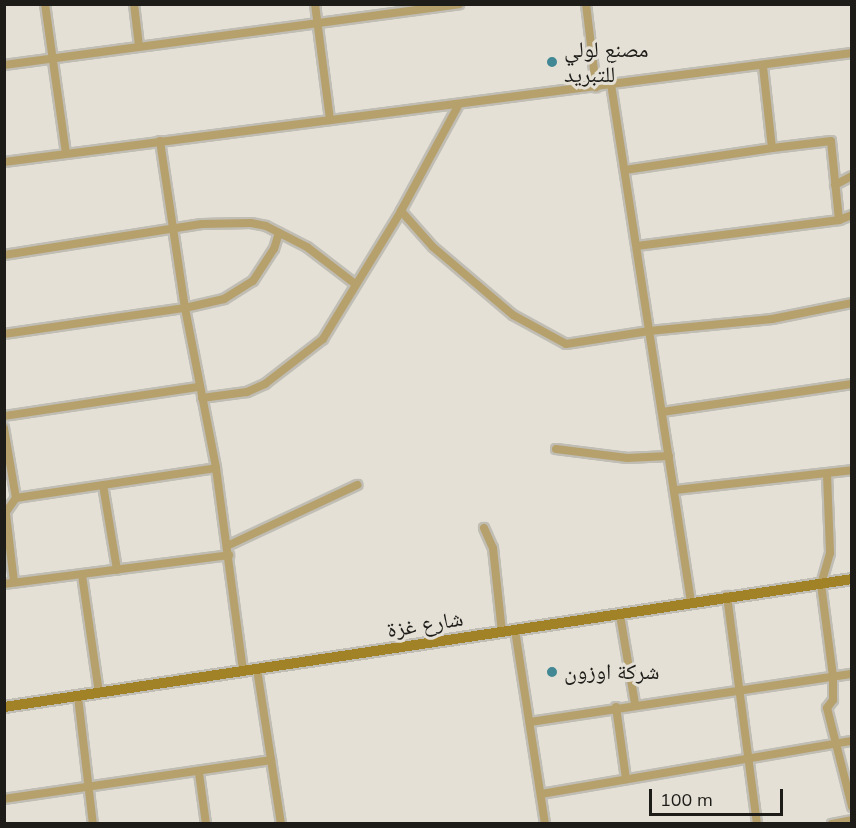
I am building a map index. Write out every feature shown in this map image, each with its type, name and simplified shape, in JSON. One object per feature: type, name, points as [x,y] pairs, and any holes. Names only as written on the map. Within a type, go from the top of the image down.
[{"type":"main road","name":"شارع غزة","points":[[4,707],[620,615],[727,596],[852,579]]},
{"type":"street","points":[[45,4],[66,154]]},
{"type":"street","points":[[134,4],[139,46]]},
{"type":"street","points":[[315,4],[330,120]]},
{"type":"street","points":[[4,65],[459,4]]},
{"type":"street","points":[[585,4],[596,87]]},
{"type":"street","points":[[4,162],[458,106],[852,53]]},
{"type":"street","points":[[763,66],[772,148]]},
{"type":"street","points":[[611,84],[691,602]]},
{"type":"street","points":[[202,398],[247,392],[265,384],[323,339],[354,283],[401,211],[458,106]]},
{"type":"street","points":[[160,141],[185,308],[216,468],[243,670]]},
{"type":"street","points":[[625,170],[831,141],[839,220]]},
{"type":"street","points":[[835,185],[852,176]]},
{"type":"street","points":[[401,211],[433,247],[513,315],[559,342],[575,344],[649,331],[772,318],[852,303]]},
{"type":"street","points":[[637,246],[839,220],[852,215]]},
{"type":"street","points":[[4,255],[173,229],[251,223],[279,233],[307,247],[354,283]]},
{"type":"street","points":[[4,334],[185,308],[245,289],[263,268],[279,233]]},
{"type":"street","points":[[662,412],[852,384]]},
{"type":"street","points":[[4,416],[199,387]]},
{"type":"street","points":[[4,428],[16,498],[5,514],[14,582]]},
{"type":"street","points":[[556,449],[627,458],[669,456]]},
{"type":"street","points":[[16,498],[216,468]]},
{"type":"street","points":[[675,490],[852,470]]},
{"type":"street","points":[[827,474],[830,554],[821,584],[832,676],[833,700],[827,708],[834,744],[852,807]]},
{"type":"street","points":[[103,485],[117,570]]},
{"type":"street","points":[[4,584],[117,570],[228,550],[357,485]]},
{"type":"street","points":[[484,528],[493,548],[502,632]]},
{"type":"street","points":[[82,575],[99,693]]},
{"type":"street","points":[[727,596],[757,824]]},
{"type":"street","points":[[620,615],[634,704]]},
{"type":"street","points":[[515,630],[545,824]]},
{"type":"street","points":[[257,669],[281,824]]},
{"type":"street","points":[[530,722],[634,704],[739,692],[852,674]]},
{"type":"street","points":[[78,697],[93,824]]},
{"type":"street","points":[[616,707],[626,779]]},
{"type":"street","points":[[542,794],[852,741]]},
{"type":"street","points":[[4,799],[199,773],[272,760]]},
{"type":"street","points":[[199,773],[206,824]]},
{"type":"street","points":[[832,824],[852,820]]},
{"type":"place","name":"مصنع لولي للتبريد","points":[[552,62]]},
{"type":"place","name":"شركة اوزون","points":[[552,672]]}]
